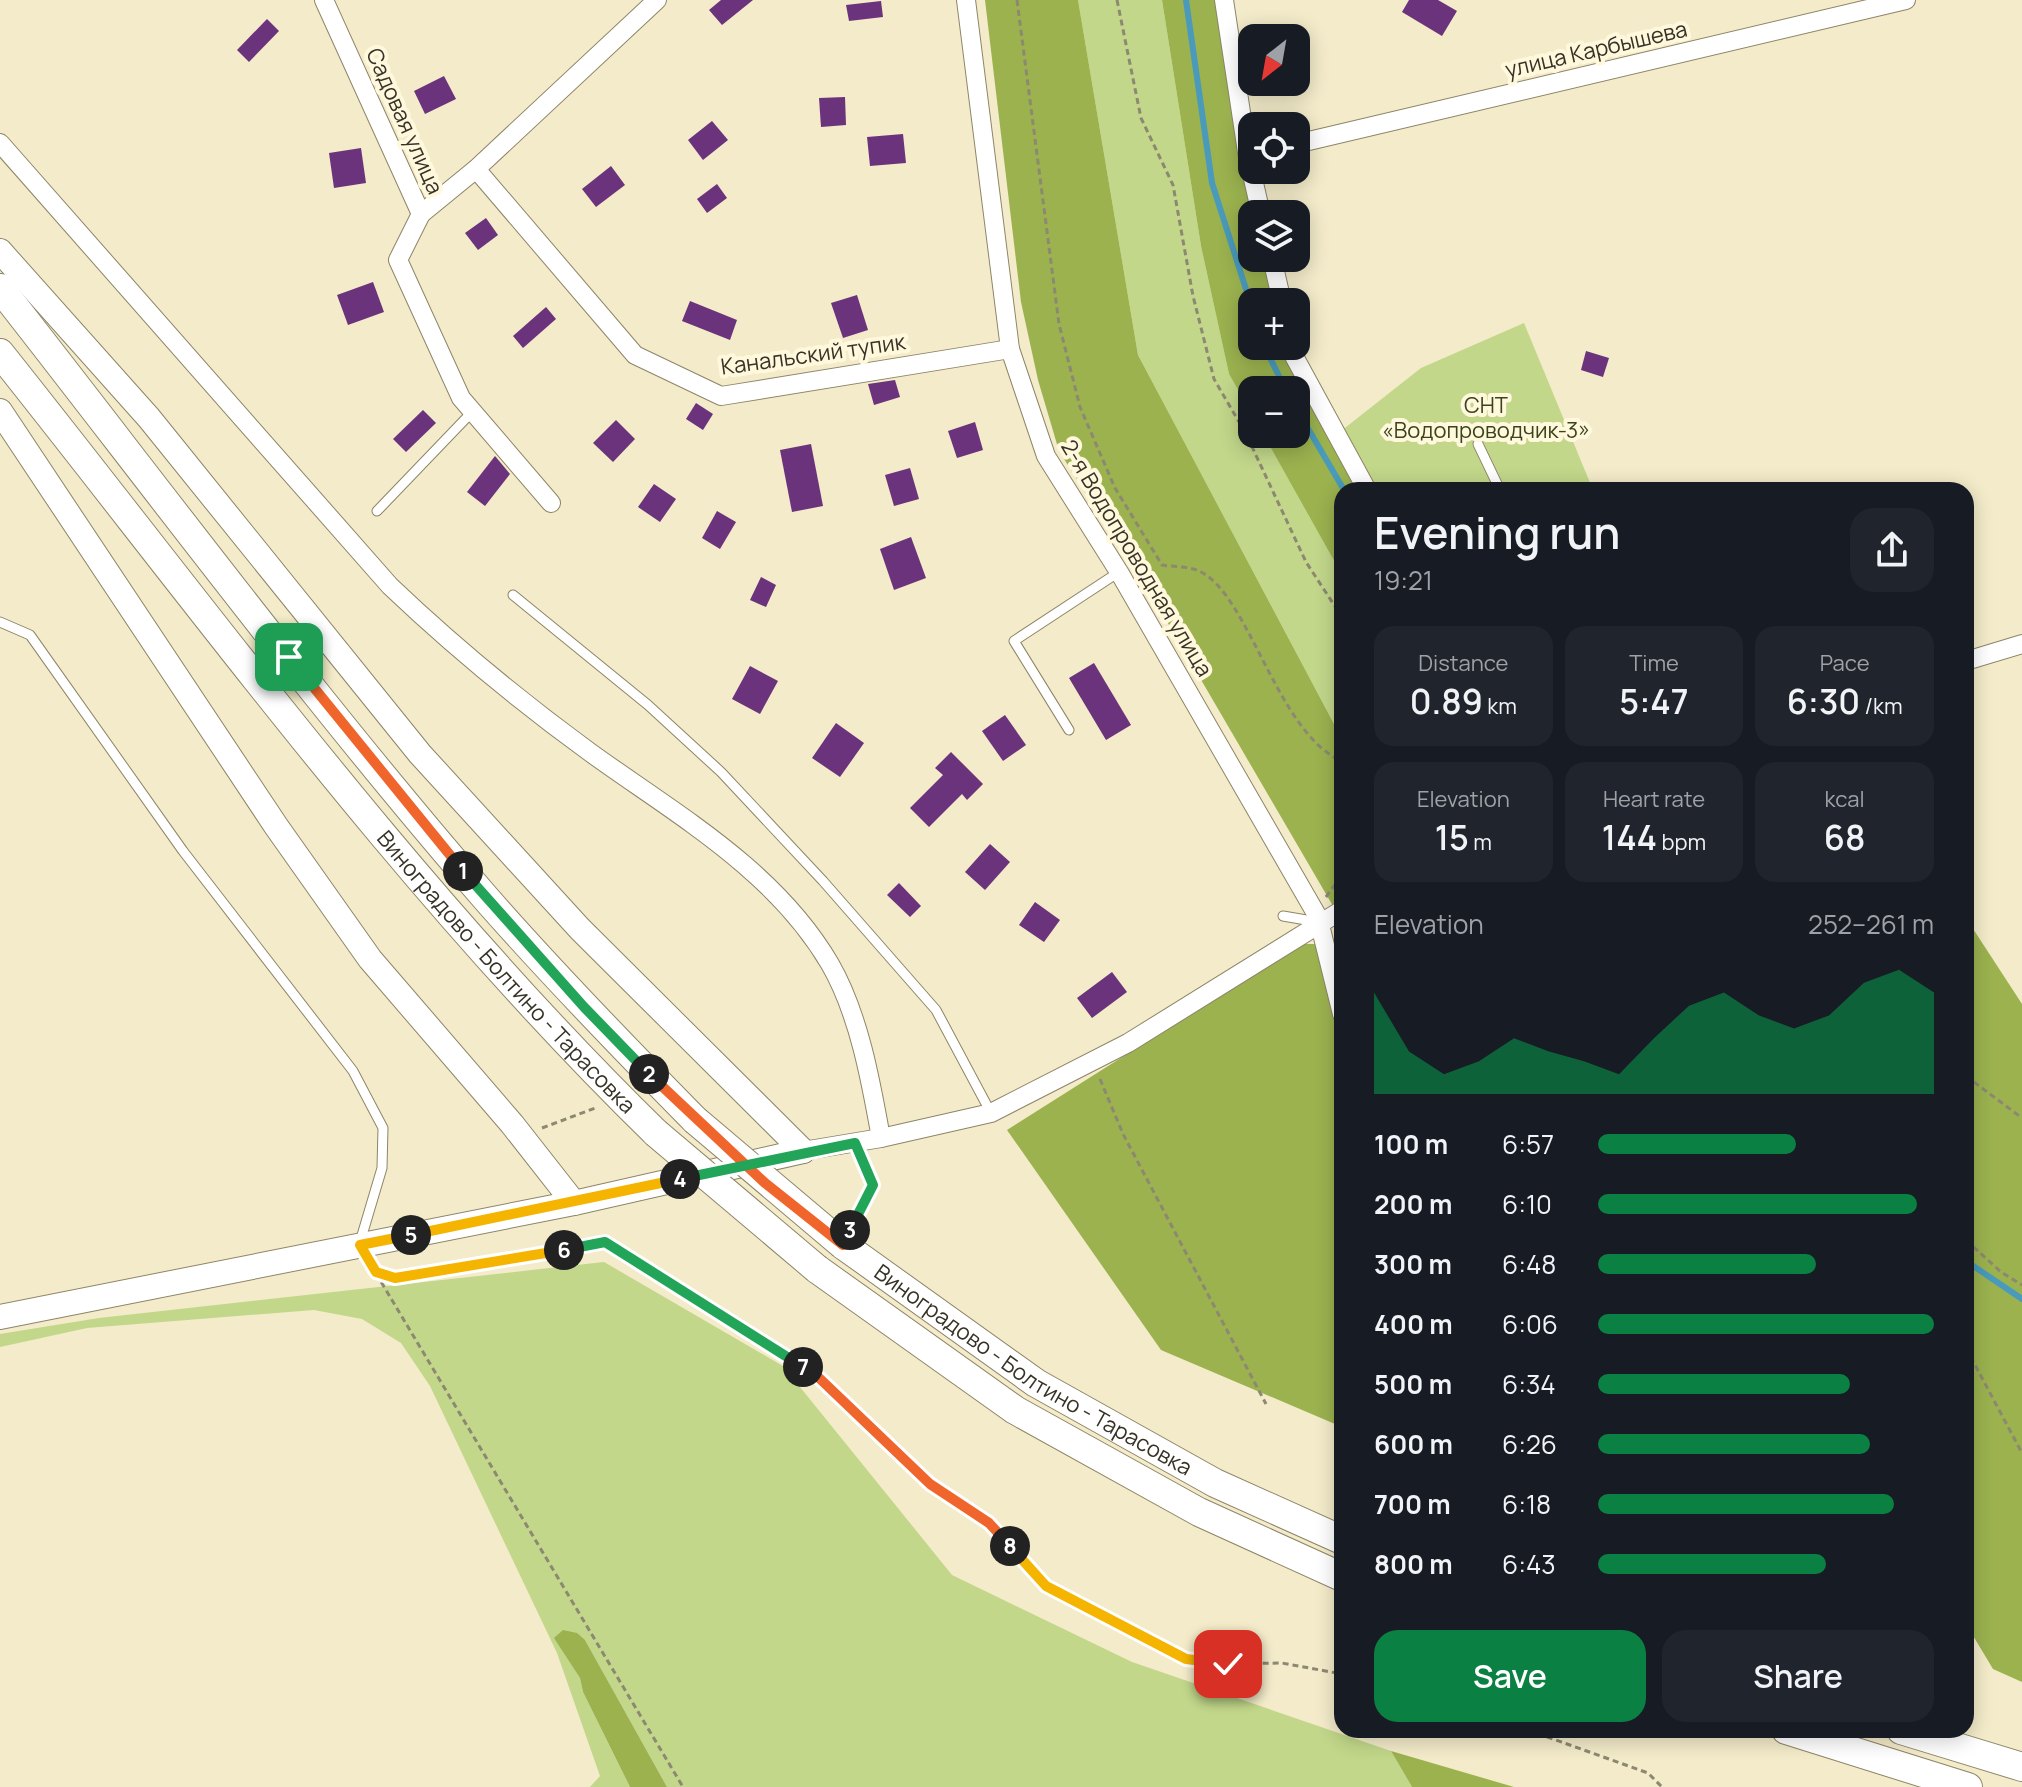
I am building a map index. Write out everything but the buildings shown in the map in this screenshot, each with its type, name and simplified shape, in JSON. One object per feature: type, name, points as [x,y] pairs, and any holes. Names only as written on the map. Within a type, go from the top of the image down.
[{"type":"main road","name":"Виноградово - Болтино - Тарасовка","points":[[0,288],[280,645],[482,894],[584,1007],[695,1120],[843,1245],[1036,1383],[1215,1483],[1334,1536]]},
{"type":"main road","name":"Виноградово - Болтино - Тарасовка","points":[[0,353],[451,918],[553,1031],[656,1133],[817,1269],[1015,1410],[1199,1512],[1334,1573]]},
{"type":"main road","points":[[1812,1738],[1968,1787]]},
{"type":"main road","points":[[1927,1738],[2022,1767]]},
{"type":"street","name":"Садовая улица","points":[[324,0],[421,214],[398,260],[461,398],[551,503]]},
{"type":"street","points":[[421,214],[476,169],[657,0]]},
{"type":"street","name":"2-я Водопроводная улица","points":[[966,0],[1010,349],[1046,456],[1119,572],[1320,920],[1334,980]]},
{"type":"street","points":[[1224,0],[1243,112]]},
{"type":"street","name":"улица Карбышева","points":[[1310,141],[1906,0]]},
{"type":"street","points":[[0,143],[390,586],[452,644],[591,752],[684,816],[790,908],[831,965],[852,1016],[881,1138]]},
{"type":"street","name":"Канальский тупик","points":[[476,169],[635,355],[721,396],[1010,349]]},
{"type":"street","points":[[0,251],[149,418],[420,754],[580,929],[803,1151]]},
{"type":"street","points":[[1296,360],[1363,482]]},
{"type":"street","points":[[0,411],[276,826],[370,959],[574,1203]]},
{"type":"street","points":[[1974,659],[2022,644]]},
{"type":"street","points":[[0,1317],[574,1203],[803,1151],[881,1138],[991,1113],[1093,1061],[1334,914]]},
{"type":"lane","points":[[377,511],[473,411]]},
{"type":"lane","points":[[1478,444],[1496,482]]},
{"type":"lane","points":[[1069,730],[1014,641],[1119,572]]},
{"type":"lane","points":[[513,595],[648,705],[721,772],[823,881],[936,1010],[991,1113]]},
{"type":"lane","points":[[0,622],[30,635],[183,851],[353,1071],[383,1128],[382,1168],[365,1216],[360,1245]]},
{"type":"lane","points":[[1283,916],[1320,920]]},
{"type":"path","points":[[1017,0],[1059,324],[1080,407],[1115,488],[1162,565],[1200,571],[1224,595],[1267,673],[1305,732],[1334,755]]},
{"type":"path","points":[[1117,0],[1141,118],[1173,185],[1193,296],[1214,379],[1246,434],[1306,562],[1334,605]]},
{"type":"path","points":[[1320,920],[1334,891]]},
{"type":"path","points":[[1093,1061],[1123,1134],[1266,1404]]},
{"type":"path","points":[[1974,1082],[2022,1118]]},
{"type":"path","points":[[542,1128],[621,1098]]},
{"type":"path","points":[[843,1245],[873,1185],[855,1143]]},
{"type":"path","points":[[376,1272],[395,1278],[426,1275],[605,1242],[816,1375],[930,1484],[989,1523],[1046,1586],[1186,1659],[1228,1664],[1282,1663],[1334,1673]]},
{"type":"path","points":[[360,1245],[683,1787]]},
{"type":"path","points":[[1974,1247],[2001,1272],[2022,1285]]},
{"type":"path","points":[[1974,1363],[2022,1453]]},
{"type":"path","points":[[1550,1738],[1648,1773],[1662,1787]]},
{"type":"green space","points":[[985,0],[1078,0],[1138,355],[1334,724],[1333,906],[1165,618],[1059,451],[1038,380],[1021,302]]},
{"type":"green space","points":[[1078,0],[1162,0],[1201,246],[1229,374],[1238,390],[1238,448],[1271,448],[1334,561],[1334,724],[1138,355]]},
{"type":"green space","points":[[1162,0],[1216,0],[1238,131],[1238,184],[1247,184],[1250,200],[1238,200],[1238,272],[1268,272],[1271,288],[1238,288],[1238,360],[1291,360],[1299,376],[1238,376],[1238,390],[1229,374],[1201,246]]},
{"type":"green space","name":"СНТ «Водопроводчик-3»","points":[[1524,323],[1590,482],[1369,482],[1341,431],[1421,368]]},
{"type":"green space","points":[[1310,397],[1354,482],[1334,482],[1334,561],[1271,448],[1310,448]]},
{"type":"green space","points":[[1974,930],[2022,1004],[2022,1682],[1993,1669],[1974,1637]]},
{"type":"green space","points":[[1301,944],[1318,944],[1334,973],[1334,1424],[1161,1350],[1007,1130]]},
{"type":"green space","points":[[604,1262],[783,1366],[952,1575],[1132,1662],[1334,1731],[1334,1738],[1353,1738],[1391,1751],[1412,1787],[667,1787],[585,1640],[555,1638],[580,1678],[583,1692],[630,1787],[590,1787],[600,1776],[557,1653],[430,1386],[401,1343],[362,1319],[314,1310],[87,1328],[0,1347],[0,1334],[99,1318]]},
{"type":"green space","points":[[563,1630],[577,1633],[585,1640],[667,1787],[630,1787],[583,1692],[580,1678],[554,1638]]},
{"type":"green space","points":[[1391,1751],[1514,1787],[1412,1787]]},
{"type":"waterway","points":[[1186,0],[1212,183],[1246,288]]},
{"type":"waterway","points":[[1271,360],[1279,376]]},
{"type":"waterway","points":[[1310,432],[1339,482]]},
{"type":"waterway","points":[[1974,1266],[2022,1299]]},
{"type":"route","points":[[289,657],[482,894],[584,1007],[695,1120],[765,1183],[843,1245],[873,1185],[855,1143],[803,1151],[688,1177],[574,1203],[360,1245],[376,1272],[395,1278],[426,1275],[605,1242],[816,1375],[930,1484],[989,1523],[1046,1586],[1186,1659],[1228,1664]]}]
